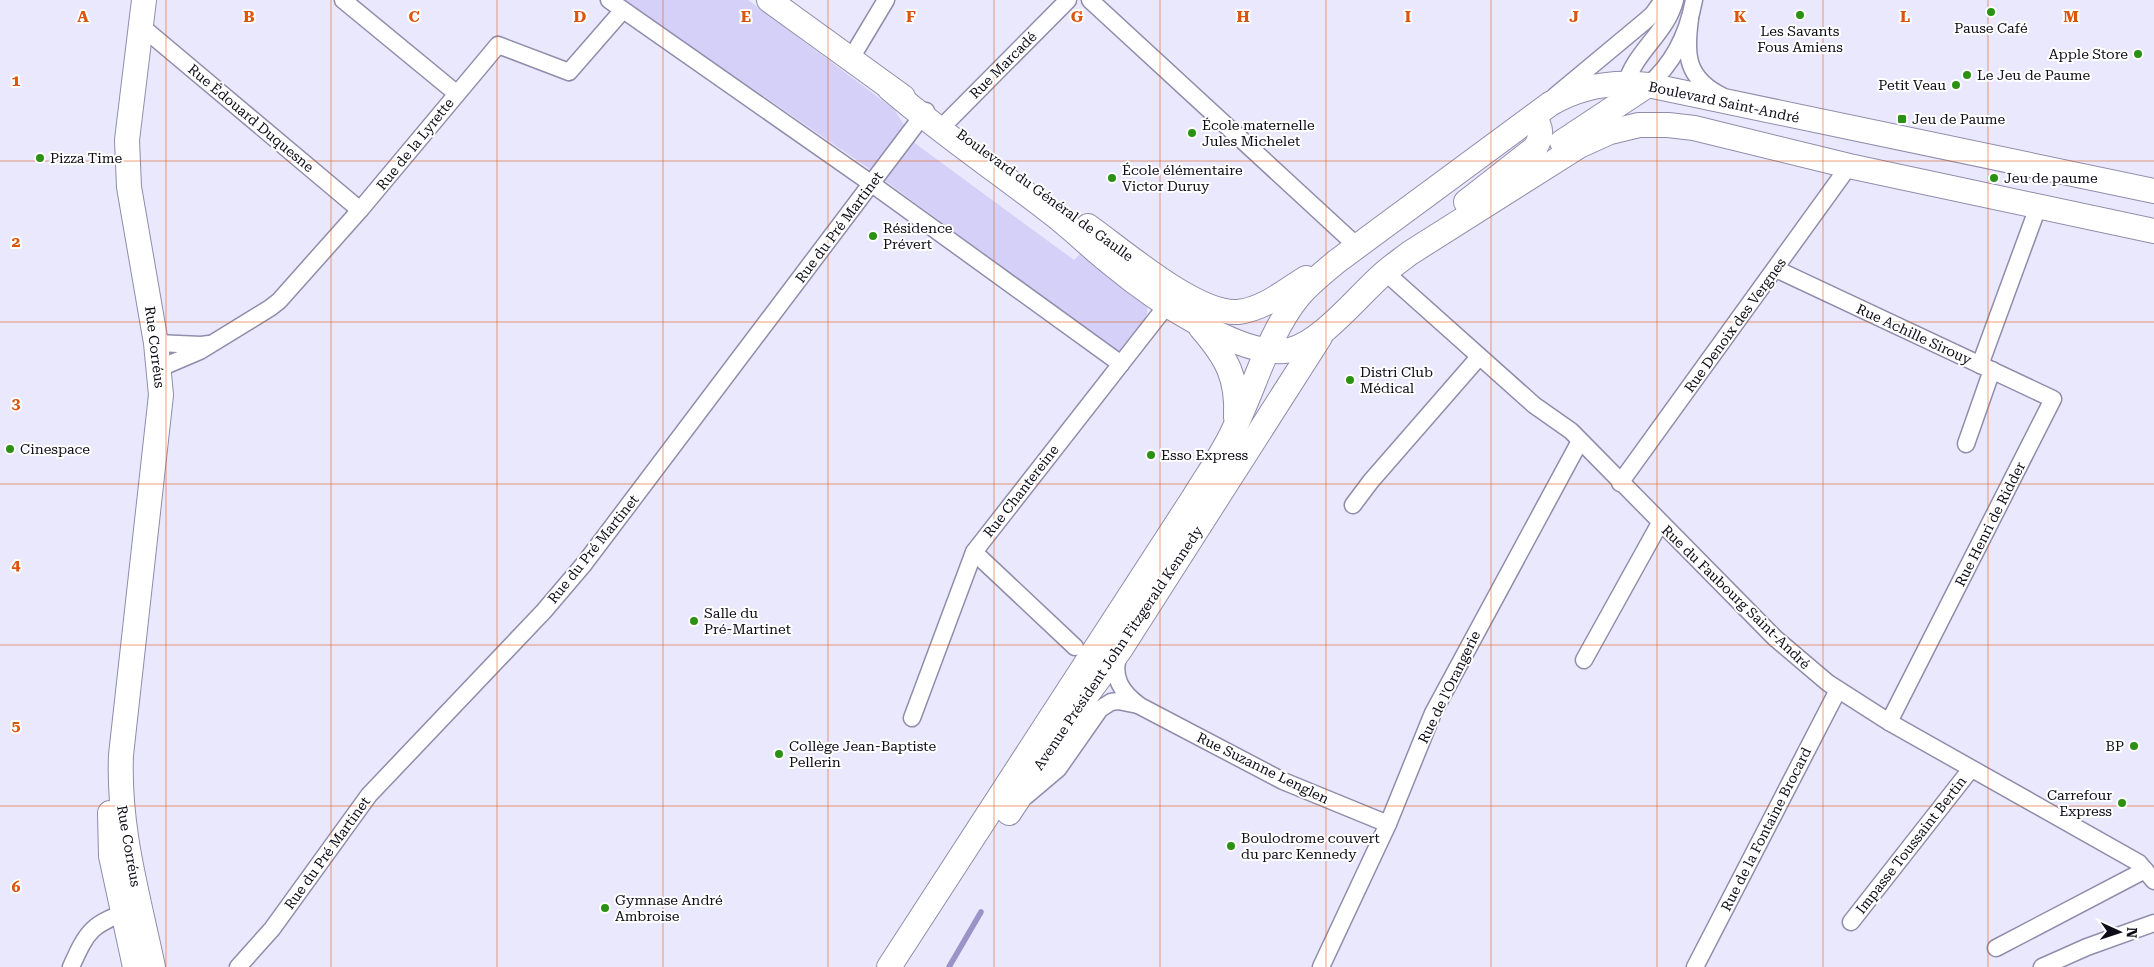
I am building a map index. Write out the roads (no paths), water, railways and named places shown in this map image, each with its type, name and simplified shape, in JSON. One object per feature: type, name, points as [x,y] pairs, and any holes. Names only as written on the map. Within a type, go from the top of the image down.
[{"type":"main road","name":"Rue Corréus","points":[[144,0],[127,140],[127,162],[129,188],[160,368],[160,422],[121,755],[112,798],[109,832],[111,856],[152,967]]},
{"type":"main road","points":[[769,0],[850,60]]},
{"type":"main road","name":"Boulevard du Général de Gaulle","points":[[850,60],[933,120],[995,156],[1173,297],[1238,312],[1271,301],[1309,276],[1336,262]]},
{"type":"main road","name":"Boulevard Saint-André","points":[[1268,351],[1285,317],[1300,295],[1336,262],[1534,116],[1570,94],[1594,86],[1752,108],[2154,191]]},
{"type":"main road","points":[[1487,203],[1537,159],[1633,90],[1636,115],[1654,124]]},
{"type":"main road","points":[[1410,253],[1474,195],[1535,148],[1541,136],[1541,130],[1534,116]]},
{"type":"main road","points":[[1194,320],[1236,341],[1268,351],[1284,351],[1300,347],[1326,328],[1385,272],[1410,253],[1487,203],[1590,141],[1621,128],[1654,124],[1694,128],[1849,166],[2154,231]]},
{"type":"main road","points":[[1358,247],[1385,272]]},
{"type":"main road","points":[[1173,297],[1220,352],[1231,372],[1236,397],[1235,428]]},
{"type":"main road","name":"Avenue Président John Fitzgerald Kennedy","points":[[908,967],[1086,696],[1120,650],[1279,398],[1326,328]]},
{"type":"main road","name":"Avenue Président John Fitzgerald Kennedy","points":[[889,967],[1168,539],[1235,428],[1268,351]]},
{"type":"main road","name":"Rue Corréus","points":[[131,910],[135,967]]},
{"type":"street","points":[[343,0],[456,93]]},
{"type":"street","points":[[609,0],[872,184],[1121,364]]},
{"type":"street","points":[[850,60],[886,0]]},
{"type":"street","name":"Rue Marcadé","points":[[933,120],[1068,0]]},
{"type":"street","points":[[1090,0],[1358,247]]},
{"type":"street","points":[[1534,116],[1575,77],[1654,14],[1663,0]]},
{"type":"street","points":[[1633,90],[1636,62],[1667,21],[1675,0]]},
{"type":"street","points":[[1694,0],[1690,19],[1688,53],[1690,65],[1697,77],[1715,92],[1752,108]]},
{"type":"street","name":"Rue de la Lyrette","points":[[160,368],[191,356],[274,304],[360,210],[498,44],[569,72],[623,10]]},
{"type":"street","points":[[1633,90],[1660,72],[1681,43],[1690,19]]},
{"type":"street","name":"Rue Édouard Duquesne","points":[[141,26],[360,210]]},
{"type":"street","name":"Rue du Pré Martinet","points":[[238,967],[272,930],[373,790],[544,611],[584,564],[872,184],[933,120]]},
{"type":"street","name":"Rue Denoix des Vergnes","points":[[1620,483],[1849,166]]},
{"type":"street","name":"Rue Achille Sirouy","points":[[1776,269],[1986,368],[2038,207]]},
{"type":"street","name":"Rue du Faubourg Saint-André","points":[[1385,272],[1534,405],[1564,426],[1775,638],[1838,690],[1889,722],[2148,868]]},
{"type":"street","name":"Rue Chantereine","points":[[912,718],[974,552],[1173,297]]},
{"type":"street","points":[[156,343],[212,344]]},
{"type":"street","points":[[1353,505],[1377,474],[1479,357]]},
{"type":"street","points":[[1966,444],[1986,368]]},
{"type":"street","name":"Rue Henri de Ridder","points":[[1889,722],[2054,398],[1986,368]]},
{"type":"street","name":"Rue de l'Orangerie","points":[[1321,967],[1388,824],[1433,713],[1580,441]]},
{"type":"street","points":[[1584,660],[1660,523]]},
{"type":"street","points":[[974,552],[1075,647]]},
{"type":"street","name":"Rue Suzanne Lenglen","points":[[1120,650],[1116,670],[1119,685],[1124,693],[1140,706],[1283,780],[1388,824]]},
{"type":"street","name":"Rue de la Fontaine Brocard","points":[[1695,967],[1838,690]]},
{"type":"street","name":"Rue Suzanne Lenglen","points":[[1013,807],[1058,769],[1100,709],[1111,702],[1118,701],[1140,706]]},
{"type":"street","name":"Impasse Toussaint Bertin","points":[[1851,922],[1971,768]]},
{"type":"street","points":[[1996,948],[2148,868]]},
{"type":"street","points":[[72,967],[91,929],[104,921],[131,910]]},
{"type":"street","points":[[2042,967],[2087,947],[2154,923]]},
{"type":"waterway","points":[[949,967],[981,912]]},
{"type":"place","name":"Pause Café","points":[[1991,12]]},
{"type":"place","name":"Les Savants Fous Amiens","points":[[1800,15]]},
{"type":"place","name":"Apple Store","points":[[2138,54]]},
{"type":"place","name":"Le Jeu de Paume","points":[[1967,75]]},
{"type":"place","name":"Petit Veau","points":[[1956,85]]},
{"type":"place","name":"Jeu de Paume","points":[[1902,119]]},
{"type":"place","name":"École maternelle Jules Michelet","points":[[1192,133]]},
{"type":"place","name":"Pizza Time","points":[[40,158]]},
{"type":"place","name":"École élémentaire Victor Duruy","points":[[1112,178]]},
{"type":"place","name":"Jeu de paume","points":[[1994,178]]},
{"type":"place","name":"Résidence Prévert","points":[[873,236]]},
{"type":"place","name":"Distri Club Médical","points":[[1350,380]]},
{"type":"place","name":"Cinespace","points":[[10,449]]},
{"type":"place","name":"Esso Express","points":[[1151,455]]},
{"type":"place","name":"Salle du Pré-Martinet","points":[[694,621]]},
{"type":"place","name":"BP","points":[[2134,746]]},
{"type":"place","name":"Collège Jean-Baptiste Pellerin","points":[[779,754]]},
{"type":"place","name":"Carrefour Express","points":[[2122,803]]},
{"type":"place","name":"Boulodrome couvert du parc Kennedy","points":[[1231,846]]},
{"type":"place","name":"Gymnase André Ambroise","points":[[605,908]]}]
